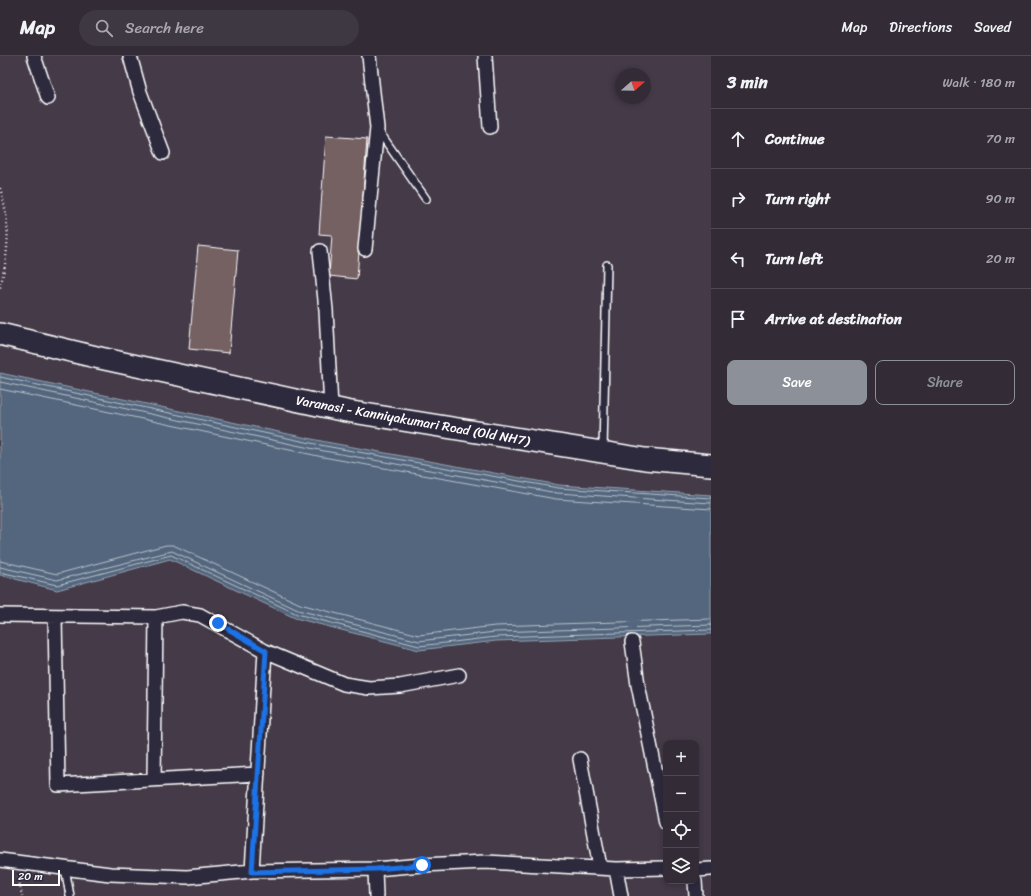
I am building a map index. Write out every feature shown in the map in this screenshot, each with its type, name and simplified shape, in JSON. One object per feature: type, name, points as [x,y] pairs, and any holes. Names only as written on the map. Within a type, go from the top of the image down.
[{"type":"main road","name":"Varanasi - Kanniyakumari Road (Old NH7)","points":[[0,334],[100,358],[331,408],[603,452],[711,465]]},
{"type":"street","points":[[34,56],[48,98]]},
{"type":"street","points":[[130,56],[140,92],[163,153]]},
{"type":"street","points":[[365,249],[377,128],[368,56]]},
{"type":"street","points":[[485,56],[490,127]]},
{"type":"street","points":[[320,251],[326,310],[331,408]]},
{"type":"street","points":[[0,615],[156,617],[182,612],[200,614],[266,651],[344,684],[369,688],[400,686],[459,675]]},
{"type":"street","points":[[55,616],[58,785],[258,774]]},
{"type":"street","points":[[154,780],[156,617]]},
{"type":"street","points":[[632,642],[638,685],[664,812]]},
{"type":"street","points":[[252,872],[266,651]]},
{"type":"street","points":[[580,758],[600,867]]},
{"type":"street","points":[[0,860],[110,874],[187,877],[252,872],[376,869],[484,862],[616,869],[663,868]]},
{"type":"street","points":[[376,869],[376,896]]},
{"type":"street","points":[[616,869],[621,896]]},
{"type":"street","points":[[699,870],[711,869]]},
{"type":"street","points":[[695,884],[696,896]]},
{"type":"lane","points":[[377,128],[426,199]]},
{"type":"lane","points":[[603,452],[607,265]]},
{"type":"lane","points":[[65,868],[70,896]]},
{"type":"path","points":[[0,188],[6,221],[8,244],[6,265],[0,288]]},
{"type":"path","points":[[15,862],[22,896]]},
{"type":"water","points":[[0,373],[326,442],[559,485],[711,495],[711,634],[496,641],[419,650],[295,618],[170,559],[57,590],[0,575]]},
{"type":"building","points":[[326,136],[367,139],[357,279],[329,276],[332,235],[319,234]]},
{"type":"building","points":[[198,246],[238,250],[229,353],[189,349]]},
{"type":"route","points":[[218,623],[266,651],[252,872],[376,869],[422,865]]}]
